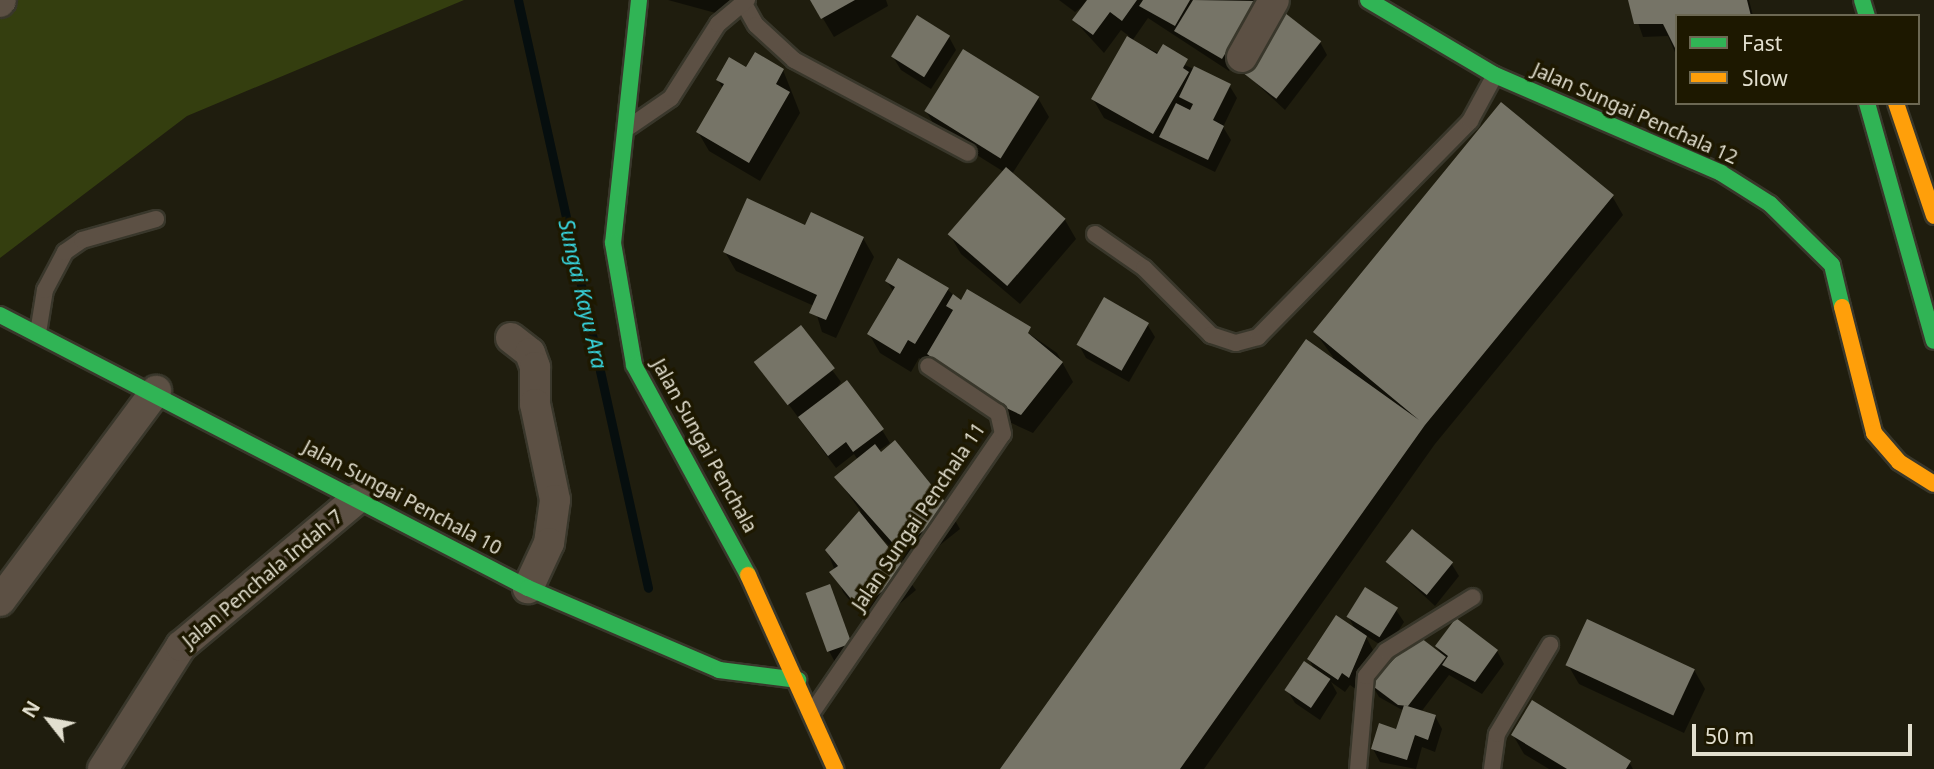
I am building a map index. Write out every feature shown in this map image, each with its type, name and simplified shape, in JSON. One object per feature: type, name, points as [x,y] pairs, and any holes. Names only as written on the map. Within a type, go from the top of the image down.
[{"type":"main road","name":"Jalan Sungai Penchala","points":[[639,0],[620,131],[613,243],[635,365],[737,550],[835,769]]},
{"type":"main road","name":"Jalan Sungai Penchala 12","points":[[1369,0],[1495,75],[1721,173],[1810,240],[1832,265],[1874,433],[1928,481]]},
{"type":"main road","points":[[1868,105],[1934,341]]},
{"type":"main road","points":[[1897,105],[1934,216]]},
{"type":"main road","name":"Jalan Sungai Penchala 10","points":[[0,315],[156,391],[527,587],[719,670],[797,680]]},
{"type":"street","points":[[1242,57],[1274,0]]},
{"type":"street","points":[[511,338],[530,353],[535,367],[535,404],[555,500],[549,543],[527,587]]},
{"type":"street","points":[[0,601],[156,391]]},
{"type":"street","name":"Jalan Penchala Indah 7","points":[[103,769],[181,646],[357,499]]},
{"type":"lane","points":[[620,131],[671,98],[718,24],[745,1],[756,25],[794,60],[968,153]]},
{"type":"lane","points":[[1095,234],[1144,268],[1211,335],[1236,343],[1258,337],[1470,121],[1495,75]]},
{"type":"lane","points":[[38,333],[45,290],[65,252],[82,240],[156,219]]},
{"type":"lane","name":"Jalan Sungai Penchala 11","points":[[811,713],[1003,434],[998,413],[928,366]]},
{"type":"lane","points":[[1358,769],[1366,677],[1385,651],[1473,597]]},
{"type":"lane","points":[[1492,769],[1497,734],[1550,645]]},
{"type":"green space","points":[[0,0],[464,0],[187,116],[0,258]]},
{"type":"building","points":[[810,0],[855,0],[821,19]]},
{"type":"building","points":[[1087,0],[1137,0],[1122,21],[1110,12],[1093,35],[1072,20]]},
{"type":"building","points":[[1143,0],[1190,0],[1175,26],[1139,6]]},
{"type":"building","points":[[1193,0],[1256,1],[1222,59],[1174,31]]},
{"type":"building","points":[[1628,0],[1747,0],[1750,14],[1675,14],[1675,48],[1663,24],[1634,24]]},
{"type":"building","points":[[1285,13],[1321,41],[1276,99],[1240,71]]},
{"type":"building","points":[[917,15],[950,36],[924,77],[891,57]]},
{"type":"building","points":[[1127,36],[1157,54],[1163,44],[1188,59],[1183,68],[1189,72],[1153,134],[1091,99]]},
{"type":"building","points":[[963,49],[1039,97],[1001,159],[924,111]]},
{"type":"building","points":[[755,52],[784,69],[776,84],[790,92],[749,163],[696,132],[724,84],[716,80],[729,57],[746,67]]},
{"type":"building","points":[[1194,66],[1231,84],[1213,120],[1224,126],[1208,160],[1159,137],[1176,103],[1190,110],[1193,104],[1179,97]]},
{"type":"building","points":[[1501,102],[1614,195],[1425,425],[1180,769],[1000,769],[1306,339],[1419,420],[1313,332]]},
{"type":"building","points":[[1006,167],[1066,219],[1007,286],[948,234]]},
{"type":"building","points":[[747,198],[805,225],[811,212],[864,237],[826,320],[809,313],[817,295],[723,252]]},
{"type":"building","points":[[898,258],[949,288],[915,344],[908,340],[900,354],[867,334],[895,287],[885,281]]},
{"type":"building","points":[[967,289],[1031,327],[1028,333],[1063,362],[1021,415],[968,390],[971,385],[927,354],[953,310],[946,306],[953,294],[961,300]]},
{"type":"building","points":[[1104,297],[1149,323],[1122,371],[1076,345]]},
{"type":"building","points":[[801,325],[835,368],[788,405],[754,362]]},
{"type":"building","points":[[847,380],[884,429],[853,452],[846,442],[828,456],[798,417]]},
{"type":"building","points":[[895,440],[951,509],[899,550],[834,477],[875,444],[881,452]]},
{"type":"building","points":[[859,511],[907,570],[866,605],[861,599],[855,604],[829,572],[838,566],[825,550]]},
{"type":"building","points":[[1412,529],[1453,562],[1427,595],[1386,562]]},
{"type":"building","points":[[830,584],[852,643],[827,652],[806,593]]},
{"type":"building","points":[[1365,587],[1398,608],[1380,637],[1346,617]]},
{"type":"building","points":[[1336,615],[1367,636],[1349,678],[1342,673],[1338,680],[1307,659]]},
{"type":"building","points":[[1456,618],[1498,650],[1475,682],[1442,665],[1448,656],[1435,646]]},
{"type":"building","points":[[1587,619],[1695,669],[1673,716],[1565,665]]},
{"type":"building","points":[[1417,635],[1446,657],[1408,706],[1398,705],[1370,684]]},
{"type":"building","points":[[1304,661],[1331,679],[1311,708],[1284,690]]},
{"type":"building","points":[[1532,700],[1631,761],[1626,769],[1567,769],[1511,735]]},
{"type":"building","points":[[1404,705],[1436,715],[1428,740],[1415,735],[1407,760],[1371,749],[1379,723],[1396,729]]},
{"type":"waterway","name":"Sungai Kayu Ara","points":[[518,0],[648,588]]},
{"type":"traffic: fast","points":[[639,0],[613,243],[634,365],[748,575]]},
{"type":"traffic: fast","points":[[1368,0],[1495,75],[1721,173],[1770,204],[1832,265],[1842,307]]},
{"type":"traffic: fast","points":[[1862,0],[1866,14]]},
{"type":"traffic: fast","points":[[1868,105],[1934,341]]},
{"type":"traffic: fast","points":[[0,315],[528,588],[719,670],[798,680]]},
{"type":"traffic: slow","points":[[1897,105],[1934,216]]},
{"type":"traffic: slow","points":[[1842,307],[1874,433],[1899,462],[1934,484]]},
{"type":"traffic: slow","points":[[748,575],[835,769]]}]
